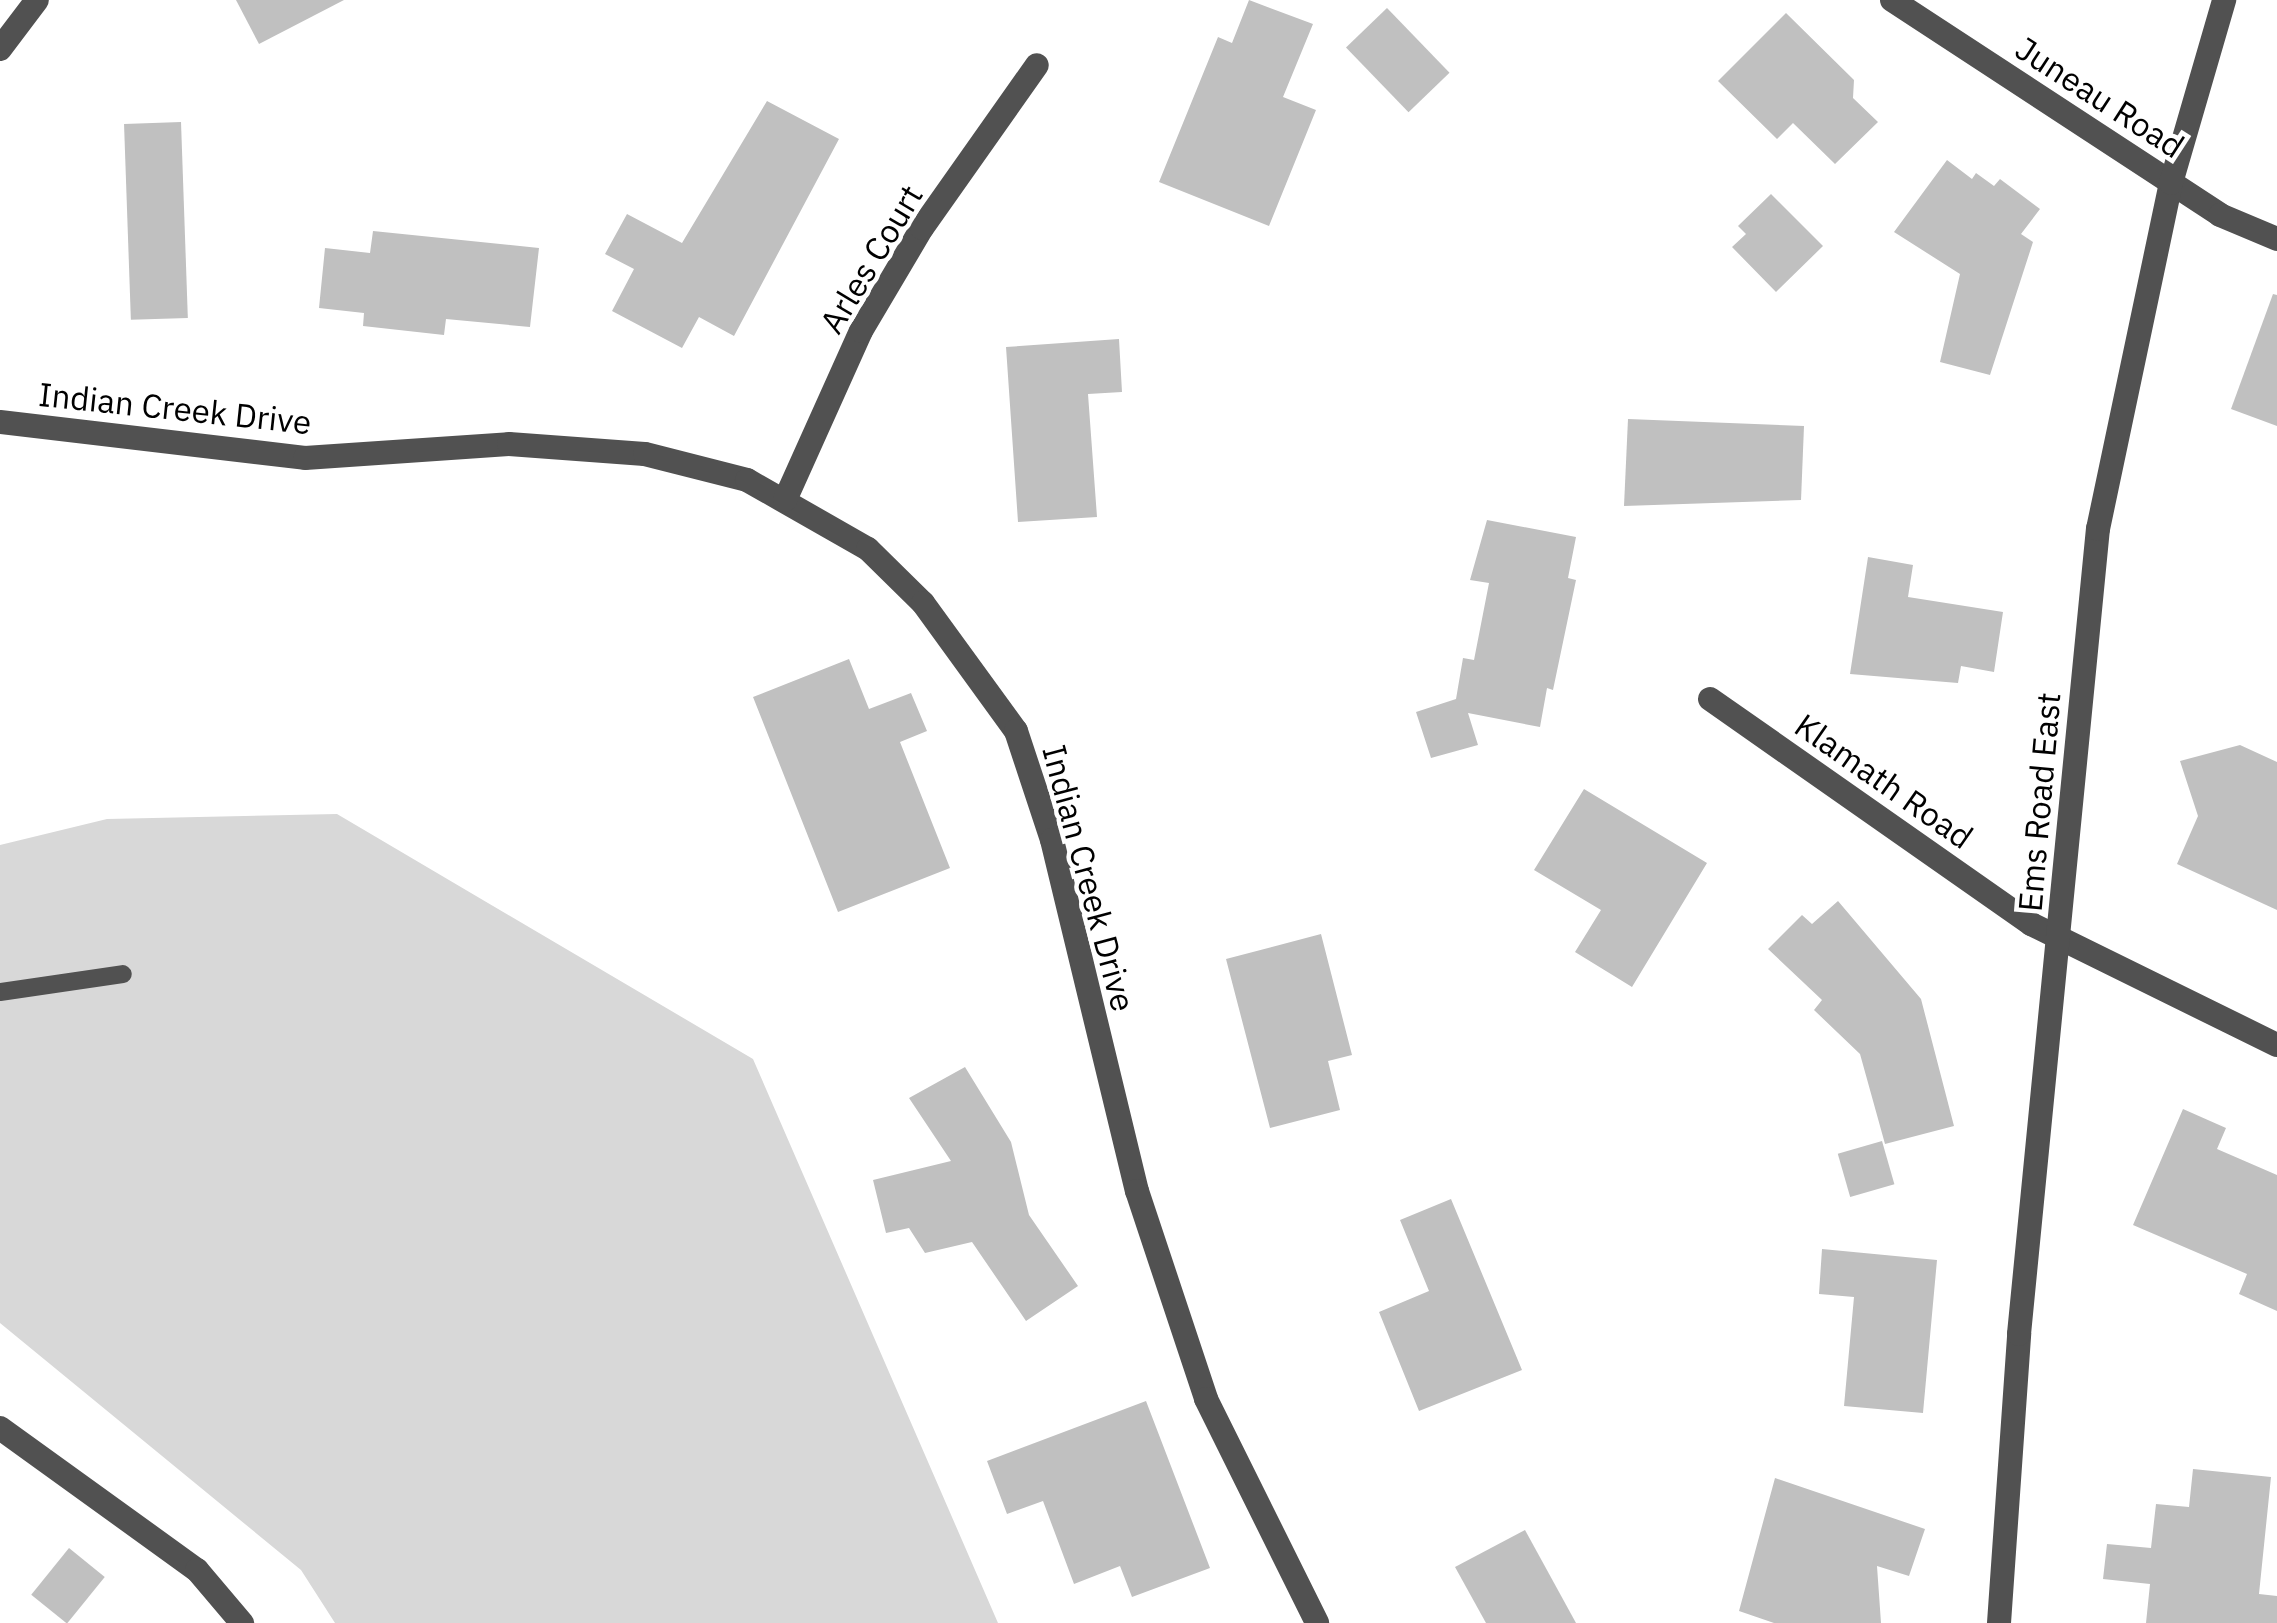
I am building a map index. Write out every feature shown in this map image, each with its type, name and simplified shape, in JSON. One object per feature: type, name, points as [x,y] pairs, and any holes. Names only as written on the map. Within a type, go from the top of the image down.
[{"type":"street","points":[[0,49],[37,0]]},
{"type":"street","name":"Juneau Road","points":[[1892,0],[2171,183],[2277,239]]},
{"type":"street","name":"Ems Road East","points":[[1999,1623],[2098,529],[2171,183],[2224,0]]},
{"type":"street","name":"Arles Court","points":[[785,500],[861,332],[922,228],[1037,65]]},
{"type":"street","name":"Indian Creek Drive","points":[[0,422],[304,458],[509,444],[645,454],[747,480],[868,549],[923,603],[1016,731],[1052,840],[1137,1192],[1192,1357],[1317,1623]]},
{"type":"street","name":"Klamath Road","points":[[1710,699],[2060,938],[2277,1045]]},
{"type":"street","points":[[0,1427],[197,1570],[242,1623]]},
{"type":"lane","points":[[0,992],[123,974]]},
{"type":"shaded area","points":[[337,814],[753,1059],[998,1623],[335,1623],[301,1570],[0,1323],[0,845],[107,819]]},
{"type":"building","points":[[236,0],[344,0],[259,44]]},
{"type":"building","points":[[1249,0],[1313,24],[1283,97],[1316,110],[1269,226],[1159,182],[1218,37],[1232,43]]},
{"type":"building","points":[[1387,8],[1450,73],[1409,112],[1346,48]]},
{"type":"building","points":[[1786,13],[1854,80],[1853,98],[1878,122],[1835,164],[1793,123],[1777,139],[1718,81]]},
{"type":"building","points":[[767,101],[839,139],[734,336],[699,317],[682,348],[612,311],[634,269],[605,254],[627,214],[682,243]]},
{"type":"building","points":[[181,122],[188,318],[131,320],[124,124]]},
{"type":"building","points":[[1947,160],[1972,179],[1976,173],[1994,186],[2000,179],[2040,209],[2021,234],[2033,242],[1990,375],[1940,362],[1960,274],[1894,232]]},
{"type":"building","points":[[1771,194],[1823,246],[1776,292],[1732,247],[1746,234],[1738,226]]},
{"type":"building","points":[[373,231],[539,248],[530,327],[446,319],[444,335],[363,326],[364,313],[319,308],[325,248],[370,253]]},
{"type":"building","points":[[2273,294],[2277,295],[2277,426],[2231,409]]},
{"type":"building","points":[[1119,339],[1122,392],[1088,394],[1097,517],[1018,522],[1006,347]]},
{"type":"building","points":[[1628,419],[1804,426],[1801,500],[1624,506]]},
{"type":"building","points":[[1487,520],[1576,537],[1568,578],[1576,580],[1553,690],[1547,688],[1540,727],[1468,713],[1478,745],[1431,758],[1416,712],[1456,699],[1463,658],[1474,660],[1489,583],[1470,580]]},
{"type":"building","points":[[1868,557],[1913,565],[1908,597],[2003,612],[1994,672],[1961,666],[1958,683],[1850,674]]},
{"type":"building","points":[[849,659],[869,709],[911,693],[927,731],[900,742],[950,868],[838,912],[753,697]]},
{"type":"building","points":[[2240,745],[2277,762],[2277,910],[2177,864],[2198,816],[2180,761]]},
{"type":"building","points":[[1584,789],[1707,863],[1632,987],[1575,952],[1601,910],[1534,870]]},
{"type":"building","points":[[1838,901],[1921,999],[1954,1126],[1885,1144],[1860,1054],[1814,1010],[1822,1000],[1768,949],[1802,915],[1812,924]]},
{"type":"building","points":[[1321,934],[1352,1055],[1328,1061],[1340,1110],[1270,1128],[1226,959]]},
{"type":"building","points":[[965,1067],[1011,1142],[1029,1215],[1078,1286],[1026,1321],[972,1242],[925,1253],[909,1228],[886,1233],[873,1180],[951,1161],[909,1098]]},
{"type":"building","points":[[2183,1109],[2226,1128],[2217,1149],[2277,1175],[2277,1311],[2239,1294],[2247,1274],[2133,1225]]},
{"type":"building","points":[[1882,1141],[1894,1184],[1850,1197],[1838,1154]]},
{"type":"building","points":[[1451,1199],[1522,1370],[1419,1411],[1379,1312],[1429,1291],[1400,1220]]},
{"type":"building","points":[[1822,1249],[1937,1260],[1923,1413],[1844,1406],[1854,1297],[1819,1294]]},
{"type":"building","points":[[1146,1401],[1210,1568],[1132,1597],[1120,1566],[1074,1584],[1043,1501],[1007,1514],[987,1461]]},
{"type":"building","points":[[2193,1469],[2271,1477],[2259,1594],[2277,1596],[2277,1623],[2146,1623],[2150,1584],[2103,1579],[2107,1544],[2151,1548],[2156,1504],[2189,1507]]},
{"type":"building","points":[[1775,1478],[1925,1529],[1909,1576],[1877,1566],[1881,1623],[1774,1623],[1739,1611]]},
{"type":"building","points":[[1525,1530],[1576,1623],[1486,1623],[1455,1567]]},
{"type":"building","points":[[69,1548],[105,1577],[67,1623],[31,1595]]}]
